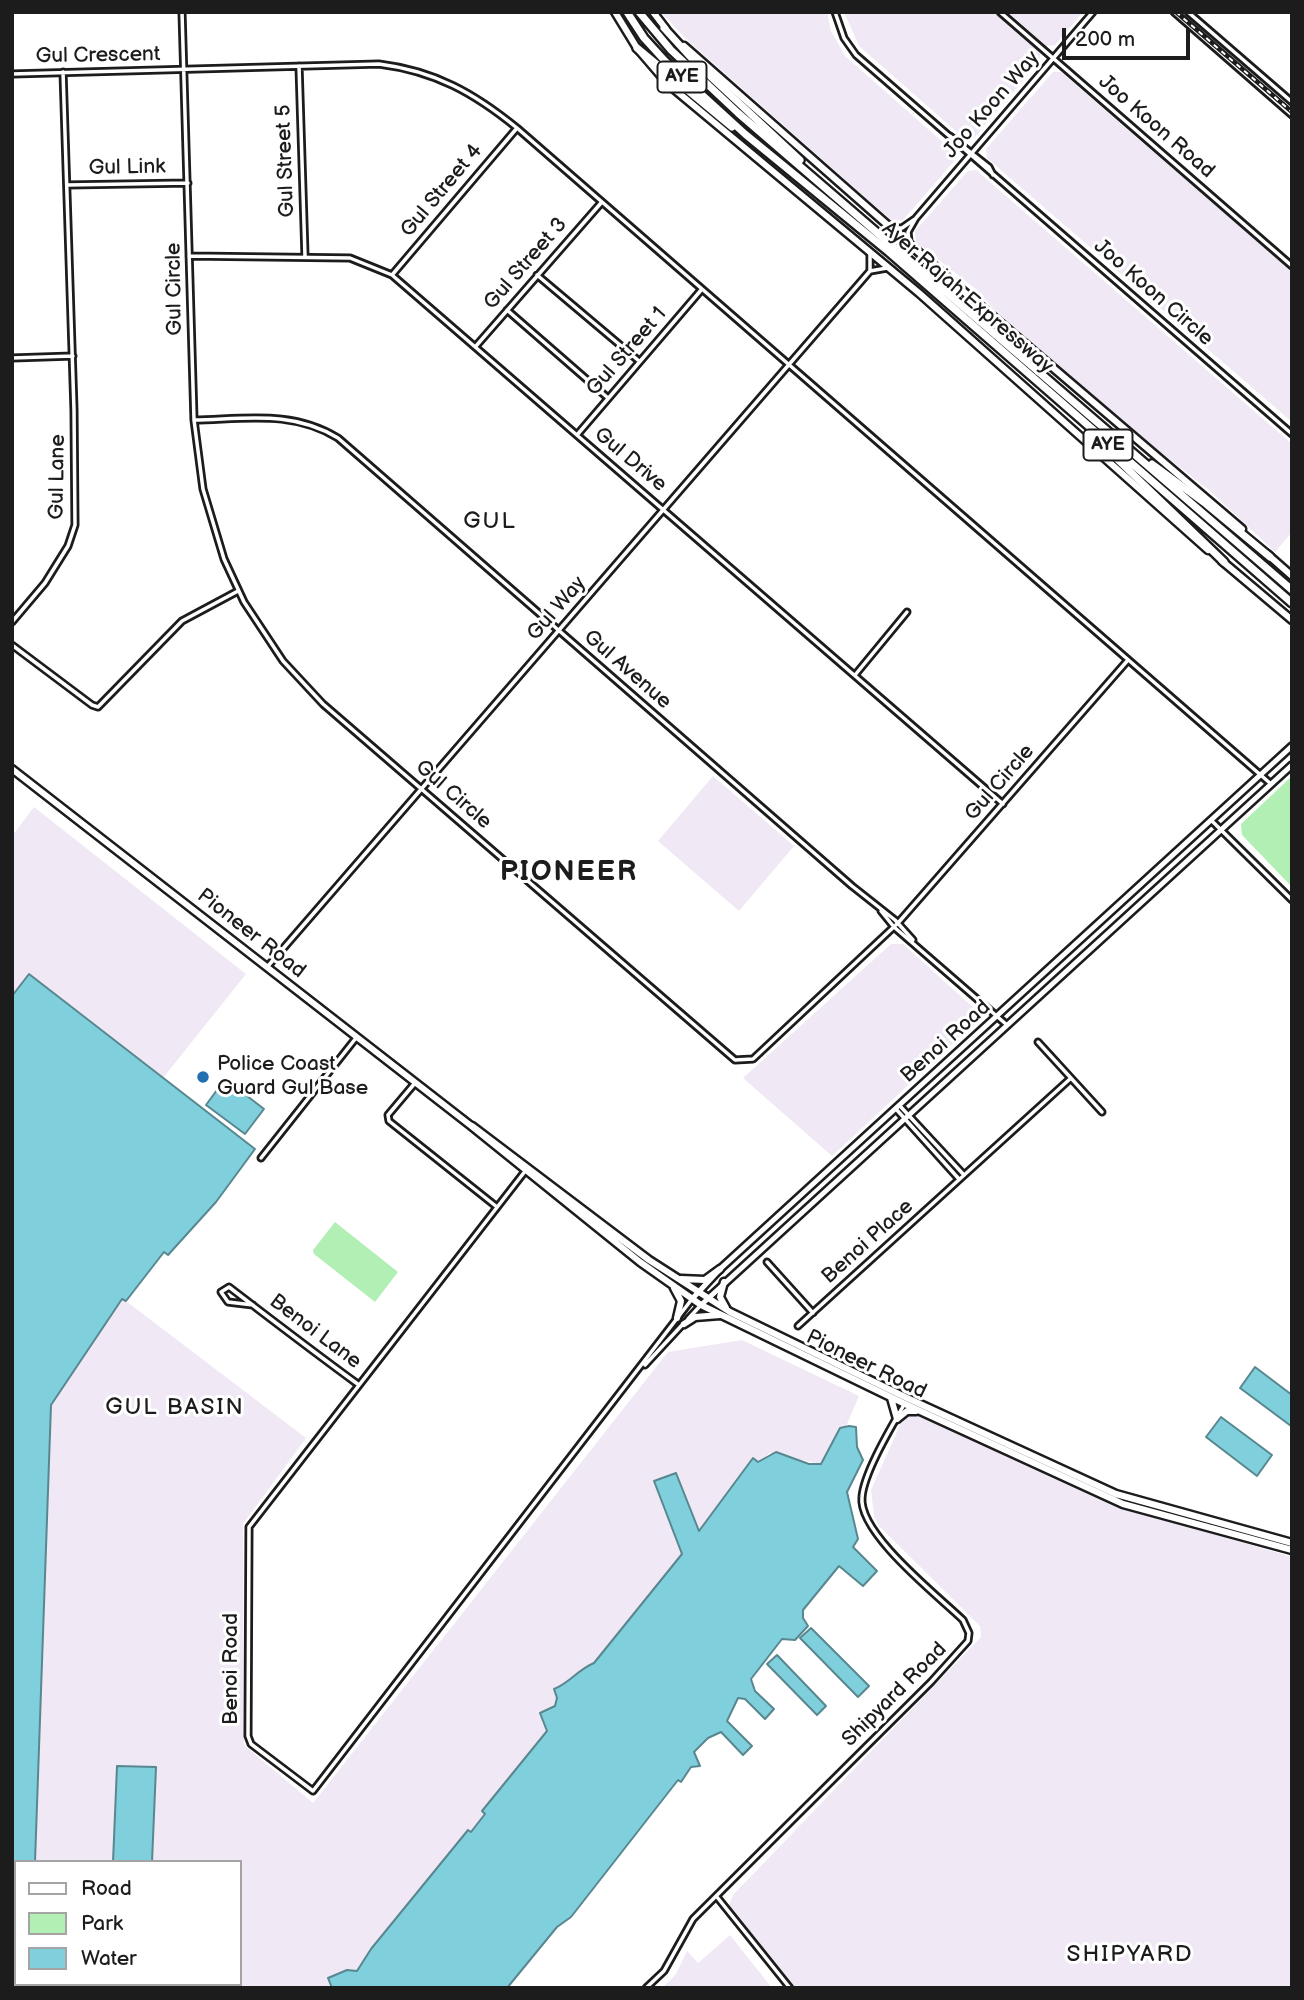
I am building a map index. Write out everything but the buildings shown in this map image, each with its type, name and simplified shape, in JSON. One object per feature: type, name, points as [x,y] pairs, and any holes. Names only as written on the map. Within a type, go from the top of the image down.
[{"type":"highway","name":"Ayer Rajah Expressway","points":[[626,12],[644,38],[665,61],[746,134],[889,252],[1090,430],[1292,603]]},
{"type":"highway","name":"Ayer Rajah Expressway","points":[[639,12],[704,83],[1292,590]]},
{"type":"highway","points":[[664,28],[695,62],[844,202]]},
{"type":"highway","points":[[637,48],[718,116],[746,134]]},
{"type":"highway","points":[[1090,430],[1134,477],[1224,562]]},
{"type":"highway","points":[[1139,457],[1206,503],[1270,557]]},
{"type":"main road","points":[[614,12],[637,48],[668,84],[891,269],[1170,519],[1292,620]]},
{"type":"main road","points":[[653,12],[664,28],[889,227],[1138,442],[1207,497],[1292,576]]},
{"type":"main road","name":"Benoi Road","points":[[692,1299],[720,1269],[1292,746]]},
{"type":"main road","name":"Benoi Road","points":[[701,1305],[1292,765]]},
{"type":"main road","name":"Pioneer Road","points":[[12,769],[527,1169],[670,1284],[701,1305],[906,1401],[1116,1494],[1292,1543]]},
{"type":"main road","name":"Pioneer Road","points":[[527,1169],[698,1292],[730,1312],[865,1381]]},
{"type":"main road","points":[[676,1277],[700,1281],[720,1269]]},
{"type":"main road","points":[[724,1282],[720,1297],[730,1312]]},
{"type":"main road","points":[[670,1284],[681,1301],[677,1318]]},
{"type":"main road","points":[[684,1324],[695,1317],[722,1315]]},
{"type":"main road","name":"Pioneer Road","points":[[878,1387],[922,1412],[1123,1504],[1292,1550]]},
{"type":"main road","points":[[890,1396],[895,1405],[897,1419]]},
{"type":"main road","points":[[897,1419],[907,1411],[922,1412]]},
{"type":"street","name":"Gul Circle","points":[[182,12],[194,420],[209,513],[223,559],[238,591],[283,662],[323,704],[735,1060],[753,1059],[896,925],[1128,660]]},
{"type":"street","name":"Joo Koon Circle","points":[[835,12],[844,38],[856,55],[1292,434]]},
{"type":"street","name":"Joo Koon Road","points":[[1000,12],[1292,266]]},
{"type":"street","name":"Joo Koon Way","points":[[916,218],[1093,12]]},
{"type":"street","points":[[1174,12],[1292,115]]},
{"type":"street","points":[[1188,12],[1292,102]]},
{"type":"street","points":[[184,69],[372,63],[417,70],[466,90],[517,128],[1271,784]]},
{"type":"street","name":"Gul Street 5","points":[[299,66],[305,256]]},
{"type":"street","name":"Gul Crescent","points":[[12,74],[184,69]]},
{"type":"street","name":"Gul Lane","points":[[12,622],[45,583],[67,547],[75,525],[73,356],[63,72]]},
{"type":"street","name":"Gul Street 4","points":[[392,275],[517,128]]},
{"type":"street","name":"Gul Link","points":[[67,185],[188,183]]},
{"type":"street","name":"Gul Street 3","points":[[476,347],[601,203]]},
{"type":"street","points":[[889,227],[902,228],[916,218]]},
{"type":"street","points":[[912,247],[907,236],[916,218]]},
{"type":"street","points":[[868,250],[872,263],[870,271]]},
{"type":"street","name":"Gul Drive","points":[[189,256],[349,258],[392,275],[1003,804]]},
{"type":"street","points":[[870,271],[882,267],[891,269]]},
{"type":"street","name":"Gul Way","points":[[266,968],[870,271]]},
{"type":"street","points":[[537,275],[639,361]]},
{"type":"street","name":"Gul Street 1","points":[[577,436],[702,289]]},
{"type":"street","points":[[506,310],[608,398]]},
{"type":"street","points":[[12,358],[73,356]]},
{"type":"street","name":"Gul Avenue","points":[[194,420],[293,419],[322,428],[345,444],[881,911],[1007,1025]]},
{"type":"street","points":[[12,645],[98,707],[182,621],[238,591]]},
{"type":"street","points":[[855,675],[906,612]]},
{"type":"street","points":[[1211,819],[1292,900]]},
{"type":"street","points":[[261,1158],[357,1037]]},
{"type":"street","points":[[1038,1042],[1102,1112]]},
{"type":"street","name":"Benoi Place","points":[[798,1326],[1071,1078]]},
{"type":"street","points":[[415,1083],[388,1115],[390,1122],[497,1207]]},
{"type":"street","points":[[898,1107],[962,1177]]},
{"type":"street","name":"Benoi Road","points":[[527,1169],[260,1511],[248,1531],[248,1738],[313,1791],[692,1299]]},
{"type":"street","points":[[767,1262],[813,1313]]},
{"type":"street","name":"Benoi Lane","points":[[253,1305],[228,1302],[221,1292],[229,1287],[253,1305],[359,1385]]},
{"type":"street","name":"Benoi Road","points":[[636,1374],[701,1305]]},
{"type":"street","name":"Shipyard Road","points":[[717,1897],[932,1682],[968,1641],[969,1633],[962,1620],[876,1535],[864,1514],[861,1498],[866,1481],[906,1401]]},
{"type":"street","points":[[646,1988],[663,1971],[687,1925],[717,1897],[790,1988]]},
{"type":"shaded area","points":[[661,12],[827,12],[831,31],[845,56],[954,152],[955,160],[903,220],[892,221],[686,39]]},
{"type":"shaded area","points":[[844,12],[993,12],[1040,53],[1040,61],[974,138],[965,139],[859,46]]},
{"type":"shaded area","points":[[1008,12],[1083,12],[1055,45],[1046,46]]},
{"type":"shaded area","points":[[1053,72],[1061,72],[1292,272],[1292,422],[987,158],[986,149]]},
{"type":"shaded area","points":[[976,170],[1292,444],[1292,532],[1275,552],[1210,491],[1136,433],[994,309],[978,291],[916,242],[915,231],[968,171]]},
{"type":"shaded area","points":[[713,776],[794,846],[739,911],[658,841]]},
{"type":"shaded area","points":[[34,807],[246,974],[163,1078],[29,974],[12,996],[12,836]]},
{"type":"shaded area","points":[[891,944],[903,944],[977,1011],[977,1021],[832,1156],[743,1078]]},
{"type":"shaded area","points":[[122,1298],[306,1438],[243,1524],[244,1745],[313,1803],[668,1352],[742,1340],[859,1396],[845,1429],[840,1428],[821,1464],[770,1453],[758,1462],[753,1459],[682,1554],[594,1663],[582,1668],[557,1698],[547,1730],[482,1811],[485,1814],[471,1832],[467,1830],[371,1949],[357,1972],[328,1978],[332,1988],[148,1988],[242,1986],[242,1860],[152,1860],[156,1767],[117,1766],[113,1860],[35,1860],[51,1405]]},
{"type":"shaded area","points":[[914,1414],[1122,1507],[1292,1557],[1292,1988],[793,1988],[728,1907],[733,1895],[981,1637],[980,1626],[879,1526],[874,1516],[871,1490],[904,1416]]},
{"type":"shaded area","points":[[730,1935],[772,1988],[662,1988],[676,1974],[687,1951],[698,1963]]},
{"type":"green space","points":[[1292,776],[1292,887],[1242,835],[1241,824]]},
{"type":"green space","points":[[335,1222],[398,1272],[375,1302],[314,1254],[313,1250]]},
{"type":"water","points":[[29,974],[255,1149],[216,1202],[168,1255],[164,1252],[126,1301],[122,1299],[51,1405],[35,1860],[14,1860],[14,1986],[148,1988],[12,1988],[12,996]]},
{"type":"water","points":[[225,1079],[264,1109],[245,1134],[206,1105]]},
{"type":"water","points":[[1255,1367],[1292,1395],[1291,1426],[1240,1388]]},
{"type":"water","points":[[1221,1417],[1272,1455],[1257,1476],[1206,1437]]},
{"type":"water","points":[[856,1427],[857,1447],[863,1460],[847,1492],[858,1539],[853,1547],[877,1571],[863,1586],[839,1566],[803,1610],[803,1618],[808,1626],[795,1640],[782,1639],[751,1679],[755,1691],[774,1709],[765,1719],[745,1699],[738,1698],[727,1721],[752,1746],[743,1755],[721,1732],[708,1738],[694,1752],[700,1766],[691,1767],[681,1782],[678,1780],[571,1917],[557,1927],[507,1988],[332,1988],[328,1978],[347,1970],[357,1971],[371,1949],[468,1830],[471,1832],[485,1814],[482,1811],[547,1731],[540,1713],[555,1706],[557,1698],[554,1689],[594,1663],[682,1554],[654,1481],[676,1473],[699,1531],[753,1458],[758,1462],[776,1452],[809,1464],[821,1464],[840,1428]]},
{"type":"water","points":[[811,1628],[869,1686],[858,1697],[800,1638]]},
{"type":"water","points":[[777,1655],[826,1706],[817,1715],[767,1664]]},
{"type":"water","points":[[117,1766],[156,1767],[152,1860],[113,1860]]},
{"type":"railway","points":[[1176,12],[1292,112]]},
{"type":"place","name":"Police Coast Guard Gul Base","points":[[203,1077]]},
{"type":"district","name":"GUL","points":[[490,522]]},
{"type":"district","name":"PIONEER","points":[[569,873]]},
{"type":"district","name":"GUL BASIN","points":[[175,1408]]},
{"type":"district","name":"SHIPYARD","points":[[1130,1955]]}]
